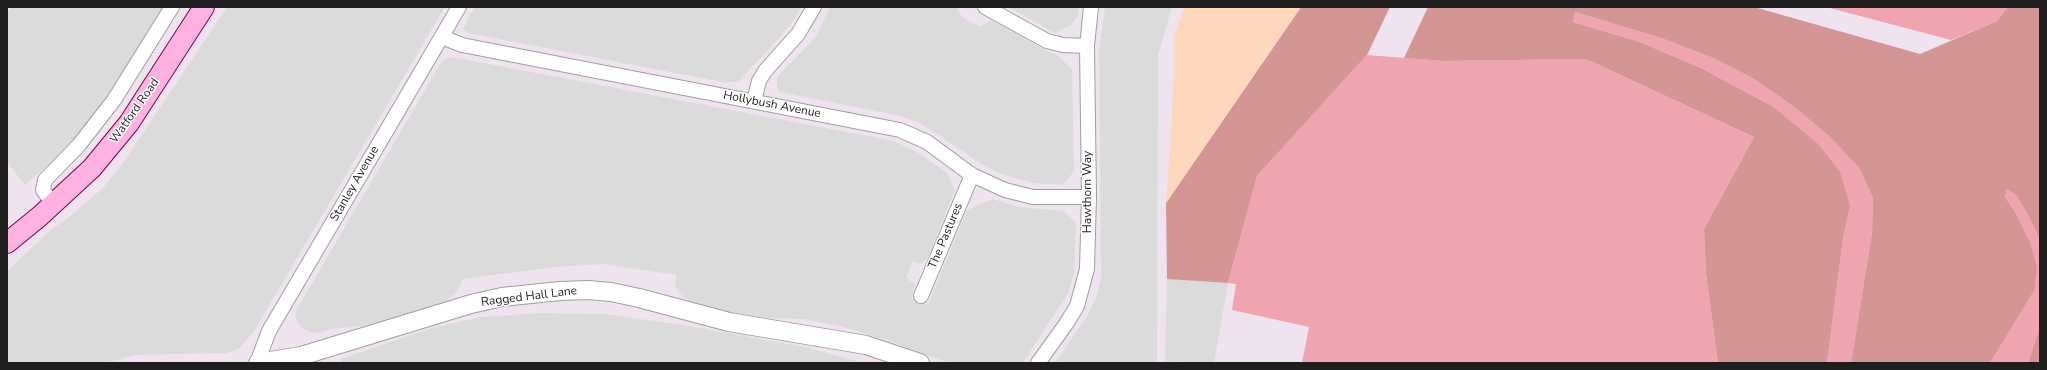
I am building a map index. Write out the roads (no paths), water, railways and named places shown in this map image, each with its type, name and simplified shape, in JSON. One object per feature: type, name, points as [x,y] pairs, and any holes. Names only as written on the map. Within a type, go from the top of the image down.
[{"type":"main road","name":"Watford Road","points":[[7,243],[92,168],[129,123],[204,7]]},
{"type":"street","name":"Watford Road","points":[[53,204],[43,190],[45,180],[79,146],[114,100],[154,39],[172,7]]},
{"type":"street","name":"Stanley Avenue","points":[[258,363],[264,341],[269,331],[459,7]]},
{"type":"street","points":[[754,101],[759,81],[765,71],[798,34],[814,7]]},
{"type":"street","points":[[985,7],[1048,42],[1063,45],[1087,46]]},
{"type":"street","name":"Hawthorn Way","points":[[1038,363],[1066,324],[1076,306],[1083,288],[1088,253],[1089,197],[1087,46],[1091,7]]},
{"type":"street","name":"Hollybush Avenue","points":[[442,37],[462,45],[900,130],[927,142],[972,175],[1005,190],[1033,197],[1089,197]]},
{"type":"street","name":"The Pastures","points":[[921,296],[972,175]]},
{"type":"street","name":"Ragged Hall Lane","points":[[258,363],[301,356],[471,304],[502,297],[560,291],[588,290],[611,292],[639,298],[729,322],[866,345],[920,363]]}]
